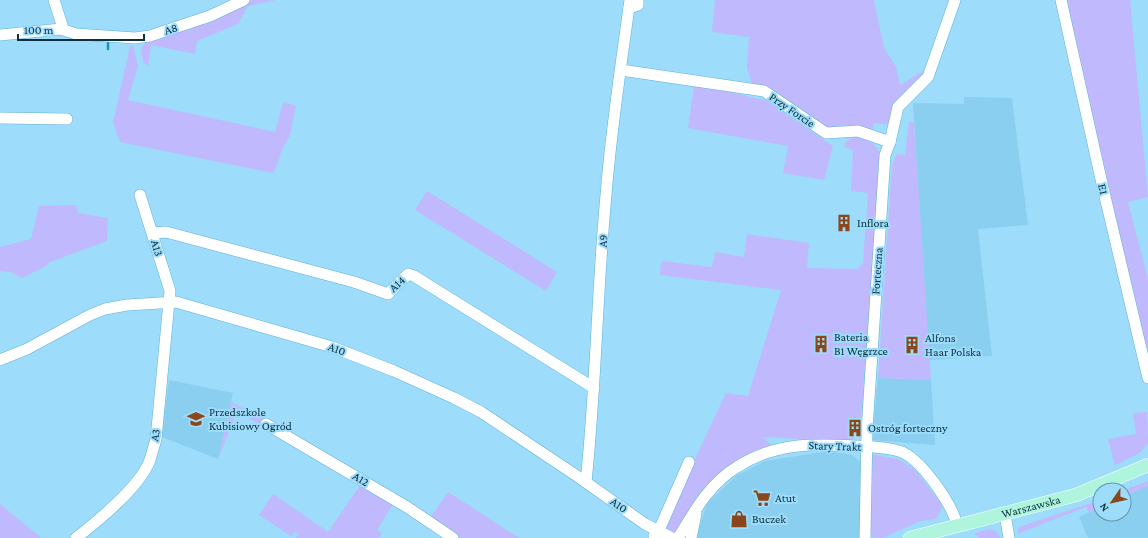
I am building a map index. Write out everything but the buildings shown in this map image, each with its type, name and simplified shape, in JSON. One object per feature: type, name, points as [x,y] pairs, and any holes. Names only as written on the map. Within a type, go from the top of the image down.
[{"type":"main road","name":"Warszawska","points":[[910,538],[1086,491],[1148,465]]},
{"type":"street","points":[[54,0],[61,27]]},
{"type":"street","name":"A8","points":[[0,35],[61,27],[76,34],[135,38],[150,36],[210,16],[244,0]]},
{"type":"street","points":[[629,4],[638,5],[638,0]]},
{"type":"street","name":"Forteczna","points":[[865,538],[867,447],[884,155],[890,142],[898,107],[928,77],[955,0]]},
{"type":"street","name":"E1","points":[[1061,0],[1086,116],[1148,378]]},
{"type":"street","name":"A9","points":[[586,482],[594,388],[606,196],[613,118],[621,70],[629,4]]},
{"type":"street","name":"Przy Forcie","points":[[621,70],[764,91],[826,133],[858,131],[890,142]]},
{"type":"street","points":[[1074,89],[1086,116]]},
{"type":"street","points":[[0,118],[67,119]]},
{"type":"street","name":"A13","points":[[140,194],[166,276],[170,302]]},
{"type":"street","name":"A14","points":[[153,233],[166,232],[354,282],[388,294],[408,274],[414,276],[594,388]]},
{"type":"street","name":"A3","points":[[76,538],[102,517],[130,488],[150,461],[156,439],[170,302]]},
{"type":"street","name":"A10","points":[[0,360],[33,346],[101,311],[127,305],[176,302],[332,346],[394,371],[481,412],[586,482],[645,524],[656,535],[672,538]]},
{"type":"street","name":"A12","points":[[266,424],[401,504],[453,538]]},
{"type":"street","name":"Stary Trakt","points":[[678,538],[684,525],[710,490],[728,473],[761,454],[804,444],[899,450],[920,465],[951,508],[957,525]]},
{"type":"street","points":[[656,535],[689,462]]},
{"type":"street","name":"Stary Trakt","points":[[691,538],[697,509]]},
{"type":"street","points":[[1004,514],[1009,538]]},
{"type":"shaded area","points":[[252,0],[276,0],[248,6],[238,24],[197,41],[195,54],[151,45],[148,66],[143,62],[141,49],[146,41]]},
{"type":"shaded area","points":[[715,0],[874,0],[884,48],[896,67],[900,85],[927,69],[891,125],[874,123],[872,132],[829,130],[753,86],[747,68],[749,37],[712,32]]},
{"type":"shaded area","points":[[1067,0],[1130,0],[1148,197],[1128,202],[1148,279],[1148,363],[1109,205]]},
{"type":"shaded area","points":[[133,45],[138,66],[128,100],[275,132],[283,102],[296,106],[290,135],[282,150],[274,173],[120,142],[113,123],[130,46]]},
{"type":"shaded area","points":[[694,86],[730,92],[767,101],[833,146],[824,180],[783,173],[788,146],[688,128]]},
{"type":"shaded area","points":[[964,97],[1012,98],[1028,225],[978,229],[992,356],[929,360],[913,103],[964,104]]},
{"type":"shaded area","points":[[909,122],[914,122],[931,380],[878,378],[892,165],[897,154],[905,155]]},
{"type":"shaded area","points":[[860,136],[873,143],[881,154],[860,433],[851,442],[763,437],[772,446],[752,454],[682,522],[675,532],[667,529],[665,523],[726,393],[748,396],[781,290],[660,275],[661,261],[712,267],[715,252],[744,257],[747,234],[809,243],[807,268],[857,269],[863,263],[868,193],[851,191],[853,150],[844,147],[848,140]]},
{"type":"shaded area","points":[[427,191],[557,272],[546,291],[415,210]]},
{"type":"shaded area","points":[[76,205],[78,213],[108,218],[107,241],[50,262],[46,266],[22,278],[10,272],[0,271],[0,247],[31,239],[39,206]]},
{"type":"shaded area","points":[[878,378],[931,380],[935,445],[872,440]]},
{"type":"shaded area","name":"Przedszkole Kubisiowy Ogród","points":[[169,380],[233,393],[218,459],[162,437]]},
{"type":"shaded area","points":[[231,402],[266,420],[263,426],[237,412],[218,459]]},
{"type":"shaded area","points":[[1147,412],[1148,443],[1140,453],[1115,465],[1108,439],[1136,434],[1133,413]]},
{"type":"shaded area","points":[[829,451],[852,455],[862,463],[860,538],[696,538],[707,504],[736,476],[765,461]]},
{"type":"shaded area","points":[[873,455],[898,459],[914,469],[943,506],[936,519],[920,521],[883,538],[870,537]]},
{"type":"shaded area","points":[[1148,481],[1148,486],[1132,493],[1132,487]]},
{"type":"shaded area","points":[[361,484],[393,504],[377,530],[382,533],[379,538],[296,538],[299,534],[295,532],[291,536],[259,515],[273,494],[328,532]]},
{"type":"shaded area","points":[[1148,486],[1148,538],[1088,538],[1079,517],[1092,511],[1092,522],[1132,522],[1132,493]]},
{"type":"shaded area","points":[[448,492],[519,538],[459,538],[430,518]]},
{"type":"shaded area","points":[[1092,503],[1092,511],[1089,513],[1086,507],[1017,534],[1019,527]]},
{"type":"shaded area","points":[[0,504],[41,538],[0,538]]},
{"type":"shaded area","points":[[989,529],[996,531],[1000,538],[979,538],[975,533]]},
{"type":"waterway","points":[[108,40],[108,49]]},
{"type":"place","name":"Inflora","points":[[844,223]]},
{"type":"place","name":"Bateria B1 Węgrzce","points":[[821,344]]},
{"type":"place","name":"Alfons Haar Polska","points":[[912,345]]},
{"type":"place","name":"Przedszkole Kubisiowy Ogród","points":[[196,419]]},
{"type":"place","name":"Ostróg forteczny","points":[[855,428]]},
{"type":"place","name":"Atut","points":[[762,498]]},
{"type":"place","name":"Buczek","points":[[739,519]]}]
